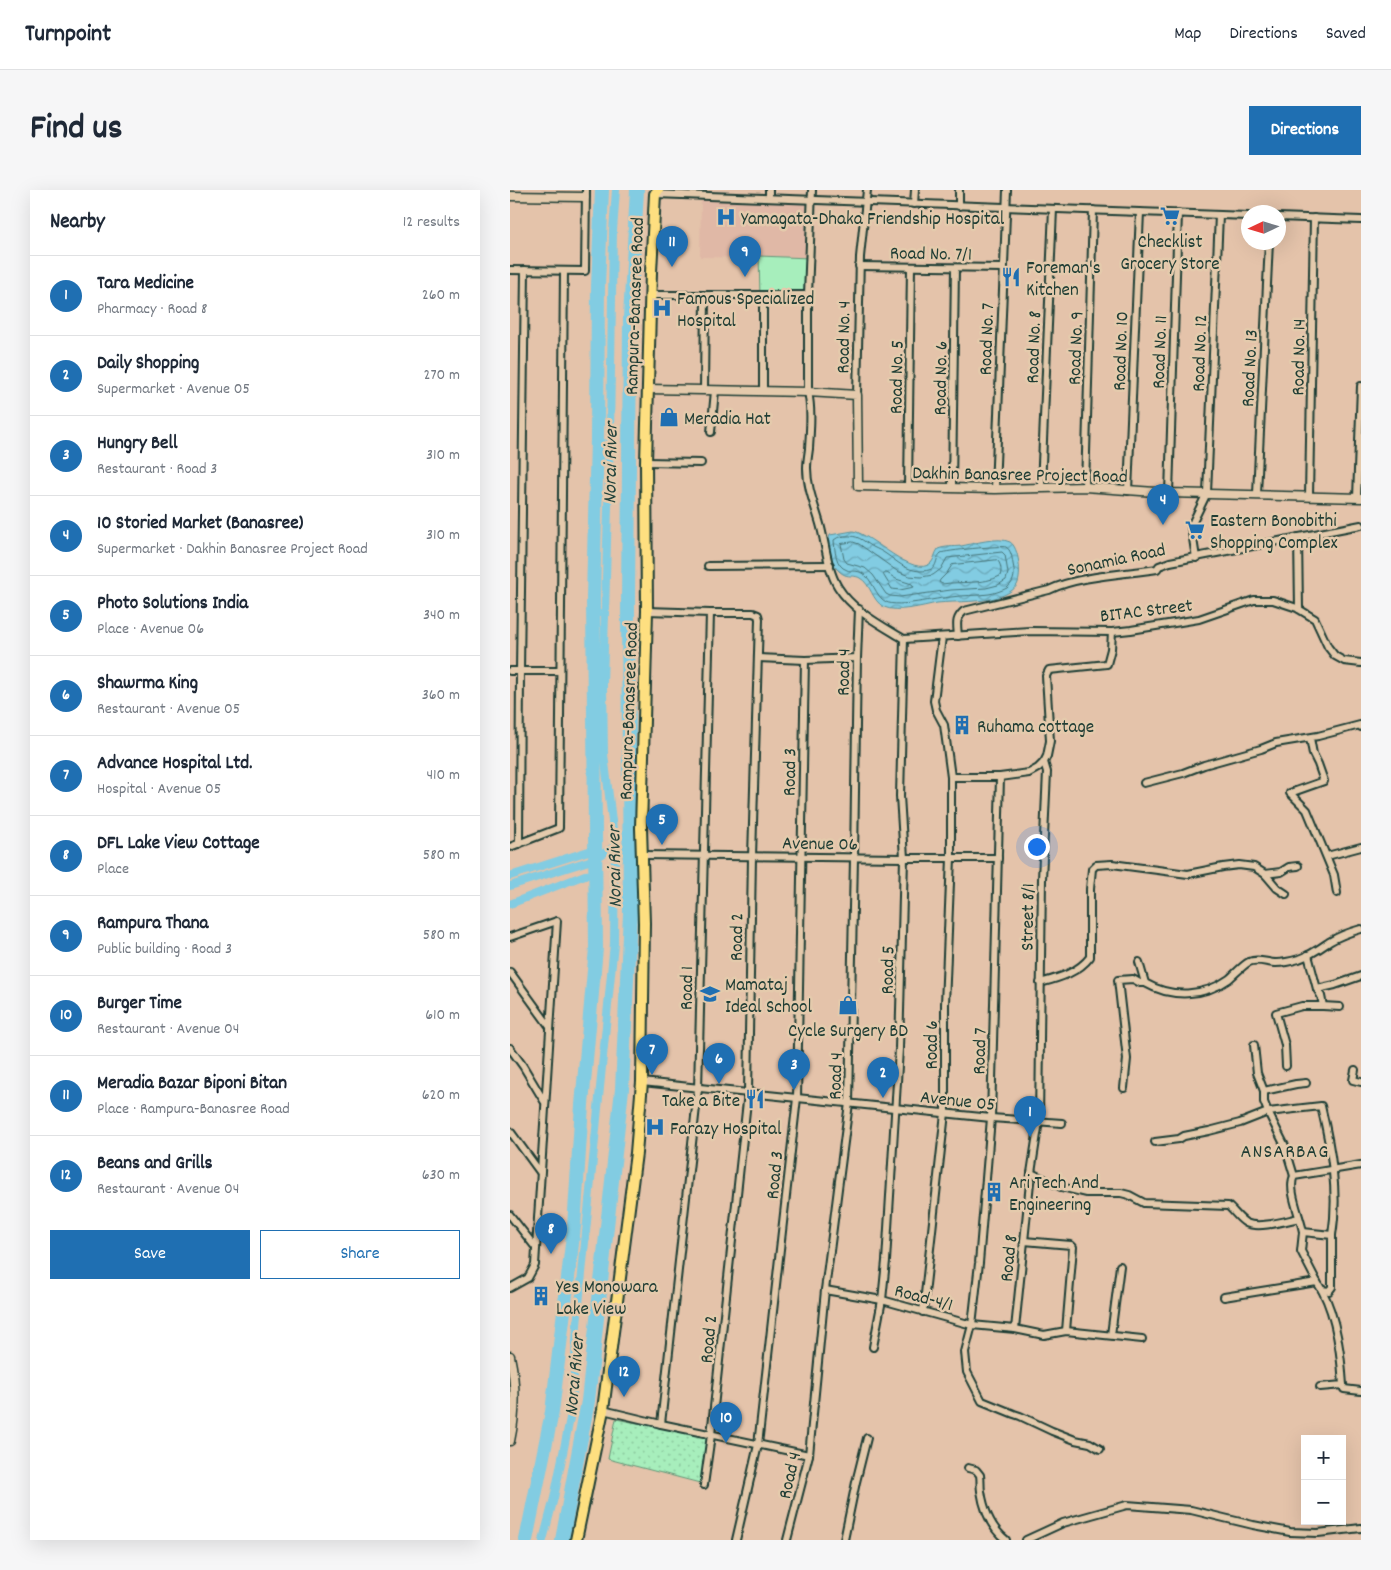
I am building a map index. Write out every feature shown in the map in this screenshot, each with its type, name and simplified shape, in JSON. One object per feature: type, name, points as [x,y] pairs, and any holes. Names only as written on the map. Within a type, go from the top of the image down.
[{"type":"main road","name":"Rampura-Banasree Road","points":[[576,1540],[603,1410],[636,1153],[642,1082],[644,923],[642,855],[647,611],[646,462],[656,192]]},
{"type":"main road","name":"Rampura-Banasree Road","points":[[572,1540],[586,1496]]},
{"type":"street","points":[[769,190],[769,198]]},
{"type":"street","points":[[812,190],[808,295],[808,392],[810,424],[807,476],[810,492],[825,541],[830,565],[838,586],[847,599],[859,609],[904,639]]},
{"type":"street","name":"Road No. 4","points":[[858,486],[859,266],[868,190]]},
{"type":"street","points":[[914,204],[915,190]]},
{"type":"street","points":[[959,190],[959,206]]},
{"type":"street","name":"Road No. 7","points":[[994,489],[1007,190]]},
{"type":"street","points":[[656,192],[720,193],[769,198],[959,206],[1241,216]]},
{"type":"street","points":[[510,196],[585,194],[585,271],[510,270]]},
{"type":"street","name":"Road No. 8","points":[[1041,487],[1053,209]]},
{"type":"street","name":"Road No. 9","points":[[1085,487],[1094,210]]},
{"type":"street","name":"Road No. 10","points":[[1128,491],[1140,212]]},
{"type":"street","name":"Road No. 11","points":[[1169,493],[1178,213]]},
{"type":"street","name":"Road No. 12","points":[[1207,494],[1219,215]]},
{"type":"street","points":[[1286,217],[1361,220]]},
{"type":"street","name":"Road No. 14","points":[[1309,496],[1314,218]]},
{"type":"street","name":"Road No. 13","points":[[1257,494],[1268,250]]},
{"type":"street","name":"Road No. 7/1","points":[[859,266],[1003,268]]},
{"type":"street","name":"Road No. 5","points":[[908,487],[911,267]]},
{"type":"street","name":"Road No. 6","points":[[952,488],[956,268]]},
{"type":"street","points":[[519,844],[525,270]]},
{"type":"street","points":[[510,847],[559,828],[564,271]]},
{"type":"street","points":[[651,295],[808,295]]},
{"type":"street","points":[[704,390],[705,296]]},
{"type":"street","points":[[762,296],[763,391]]},
{"type":"street","points":[[1359,498],[1361,386]]},
{"type":"street","points":[[648,389],[808,392],[857,395]]},
{"type":"street","points":[[711,432],[715,391]]},
{"type":"street","points":[[646,462],[701,463]]},
{"type":"street","name":"Dakhin Banasree Project Road","points":[[858,486],[994,489],[1085,487],[1169,493],[1359,498]]},
{"type":"street","points":[[1196,558],[1191,526],[1207,494]]},
{"type":"street","name":"Sonamia Road","points":[[958,636],[957,621],[964,611],[1049,590],[1057,586],[1094,578],[1157,569],[1170,562],[1361,525]]},
{"type":"street","points":[[1298,536],[1299,609]]},
{"type":"street","points":[[708,566],[830,565]]},
{"type":"street","name":"BITAC Street","points":[[904,639],[1030,631],[1112,632],[1199,619],[1254,600],[1273,600],[1299,609],[1314,619],[1328,647],[1335,656],[1344,661],[1361,663]]},
{"type":"street","name":"Road 4","points":[[788,1540],[809,1455],[825,1290],[849,1103],[859,609]]},
{"type":"street","points":[[647,611],[710,613]]},
{"type":"street","name":"Road 2","points":[[704,1485],[748,1092],[758,658],[758,615],[753,613],[710,613]]},
{"type":"street","name":"Road 1","points":[[661,1424],[698,1089],[710,613]]},
{"type":"street","points":[[951,777],[1000,777],[1029,773],[1044,762],[1050,741],[1046,676],[1049,670],[1107,664],[1112,632]]},
{"type":"street","name":"Road 6","points":[[923,1312],[945,1114],[945,1004],[951,858],[951,777],[944,725],[936,710],[934,701],[942,637]]},
{"type":"street","name":"Road 5","points":[[873,1347],[882,1300],[886,1261],[899,1049],[904,858],[900,796],[904,639]]},
{"type":"street","points":[[758,658],[805,660],[857,658]]},
{"type":"street","name":"Road 3","points":[[736,1540],[758,1445],[797,1098],[805,660]]},
{"type":"street","points":[[510,671],[559,671]]},
{"type":"street","points":[[1144,783],[1183,773],[1276,743],[1310,738],[1360,725],[1361,727]]},
{"type":"street","points":[[1310,738],[1313,754],[1324,781],[1290,793],[1308,810],[1334,875],[1337,893]]},
{"type":"street","name":"Street 8/1","points":[[1040,983],[1047,772],[1044,762]]},
{"type":"street","name":"Road 7","points":[[1000,777],[991,1118],[979,1264],[972,1325],[965,1352],[967,1372],[982,1401],[1075,1440],[1090,1443],[1100,1449]]},
{"type":"street","points":[[1327,856],[1361,847]]},
{"type":"street","name":"Avenue 06","points":[[642,855],[998,858]]},
{"type":"street","points":[[1040,983],[1059,978],[1079,968],[1090,957],[1090,889],[1092,869],[1096,865],[1112,864],[1188,874],[1240,865],[1254,867],[1265,874],[1277,888],[1286,894]]},
{"type":"street","points":[[1265,874],[1280,872],[1289,867],[1298,866]]},
{"type":"street","points":[[510,937],[557,921],[535,1265],[533,1271],[523,1282],[510,1288]]},
{"type":"street","points":[[1124,1088],[1127,1059],[1118,980],[1133,979],[1170,993],[1191,994],[1214,987],[1227,980],[1248,962],[1260,960],[1282,963],[1308,955],[1339,937],[1361,929]]},
{"type":"street","points":[[1308,955],[1323,1006]]},
{"type":"street","points":[[1139,962],[1145,983]]},
{"type":"street","points":[[510,972],[550,1027]]},
{"type":"street","points":[[1317,989],[1361,976]]},
{"type":"street","name":"Road 8","points":[[1015,1328],[1031,1173],[1039,1121],[1040,983]]},
{"type":"street","points":[[1286,1066],[1285,1045],[1276,1013],[1302,1006],[1340,1007]]},
{"type":"street","points":[[1254,1045],[1257,1073],[1264,1090],[1264,1102],[1285,1146],[1294,1176],[1292,1178],[1292,1187],[1303,1232],[1301,1251],[1329,1306],[1341,1357],[1344,1389],[1361,1391]]},
{"type":"street","points":[[510,1048],[545,1102]]},
{"type":"street","points":[[1355,1070],[1354,1082],[1361,1082]]},
{"type":"street","name":"Avenue 05","points":[[642,1082],[945,1114],[1062,1123]]},
{"type":"street","points":[[1264,1090],[1306,1083]]},
{"type":"street","points":[[1155,1142],[1178,1139],[1240,1123],[1268,1112],[1321,1106],[1329,1145],[1336,1199],[1332,1235],[1332,1287],[1329,1290],[1322,1290]]},
{"type":"street","points":[[510,1131],[540,1172]]},
{"type":"street","points":[[1294,1176],[1361,1165]]},
{"type":"street","points":[[1031,1173],[1061,1186],[1086,1193],[1121,1193],[1144,1203],[1228,1206],[1241,1219],[1253,1225],[1299,1218]]},
{"type":"street","points":[[510,1215],[536,1248]]},
{"type":"street","points":[[1303,1232],[1332,1235]]},
{"type":"street","points":[[1024,1241],[1073,1247],[1066,1331]]},
{"type":"street","points":[[1111,1335],[1120,1266]]},
{"type":"street","points":[[1224,1297],[1317,1282]]},
{"type":"street","name":"Road-4/1","points":[[825,1290],[882,1300],[972,1325],[1015,1328],[1044,1335],[1066,1331],[1142,1339]]},
{"type":"street","points":[[510,1356],[515,1389],[510,1441]]},
{"type":"street","points":[[1320,1387],[1343,1385]]},
{"type":"street","points":[[603,1410],[809,1455]]},
{"type":"street","points":[[844,1540],[867,1438]]},
{"type":"street","points":[[968,1468],[976,1470],[980,1475],[980,1489],[988,1517],[998,1534],[1006,1540]]},
{"type":"street","points":[[1026,1540],[1063,1523],[1127,1505],[1191,1510],[1277,1530],[1317,1536],[1361,1528]]},
{"type":"shaded area","points":[[701,196],[812,200],[808,295],[760,296],[759,256],[751,256],[751,258],[700,257]]},
{"type":"green space","points":[[759,256],[810,258],[808,295],[760,296]]},
{"type":"green space","points":[[616,1419],[709,1437],[700,1483],[608,1459]]},
{"type":"water","points":[[853,531],[904,561],[924,566],[931,563],[938,549],[941,548],[992,540],[1005,540],[1010,542],[1016,550],[1019,562],[1019,581],[1010,592],[994,598],[889,609],[877,601],[864,581],[858,577],[845,575],[833,563],[829,552],[830,535]]},
{"type":"waterway","name":"Norai River","points":[[526,1540],[552,1412],[574,1227],[582,1105],[596,948],[593,598],[598,286],[602,190]]},
{"type":"waterway","name":"Norai River","points":[[543,1540],[554,1498],[572,1408],[577,1325],[614,943],[615,846],[604,754],[603,684],[610,436],[613,231],[616,190]]},
{"type":"waterway","name":"Norai River","points":[[562,1540],[588,1401],[622,1089],[630,913],[628,606],[630,318],[637,190]]},
{"type":"waterway","points":[[510,886],[595,859],[615,846]]},
{"type":"waterway","name":"Norai River","points":[[510,876],[595,849],[596,874],[585,875],[510,904]]},
{"type":"place","name":"Checklist Grocery Store","points":[[1170,216]]},
{"type":"place","name":"Yamagata-Dhaka Friendship Hospital","points":[[726,217]]},
{"type":"place","name":"Meradia Bazar Biponi Bitan","points":[[672,267]]},
{"type":"place","name":"Rampura Thana","points":[[745,277]]},
{"type":"place","name":"Foreman's Kitchen","points":[[1011,277]]},
{"type":"place","name":"Famous Specialized Hospital","points":[[662,308]]},
{"type":"place","name":"Meradia Hat","points":[[669,417]]},
{"type":"place","name":"10 Storied Market (Banasree)","points":[[1163,525]]},
{"type":"place","name":"Eastern Bonobithi Shopping Complex","points":[[1195,530]]},
{"type":"place","name":"Ruhama cottage","points":[[962,725]]},
{"type":"place","name":"Photo Solutions India","points":[[662,845]]},
{"type":"place","name":"Mamataj Ideal School","points":[[710,994]]},
{"type":"place","name":"Cycle Surgery BD","points":[[848,1005]]},
{"type":"place","name":"Advance Hospital Ltd.","points":[[652,1075]]},
{"type":"place","name":"Shawrma King","points":[[719,1084]]},
{"type":"place","name":"Hungry Bell","points":[[794,1090]]},
{"type":"place","name":"Daily Shopping","points":[[883,1098]]},
{"type":"place","name":"Take a Bite","points":[[755,1099]]},
{"type":"place","name":"Farazy Hospital","points":[[655,1127]]},
{"type":"place","name":"Tara Medicine","points":[[1030,1137]]},
{"type":"place","name":"Ari Tech And Engineering","points":[[994,1192]]},
{"type":"place","name":"DFL Lake View Cottage","points":[[551,1254]]},
{"type":"place","name":"Yes Monowara Lake View","points":[[541,1296]]},
{"type":"place","name":"Beans and Grills","points":[[624,1397]]},
{"type":"place","name":"Burger Time","points":[[726,1443]]},
{"type":"district","name":"ANSARBAG","points":[[1285,1150]]}]
